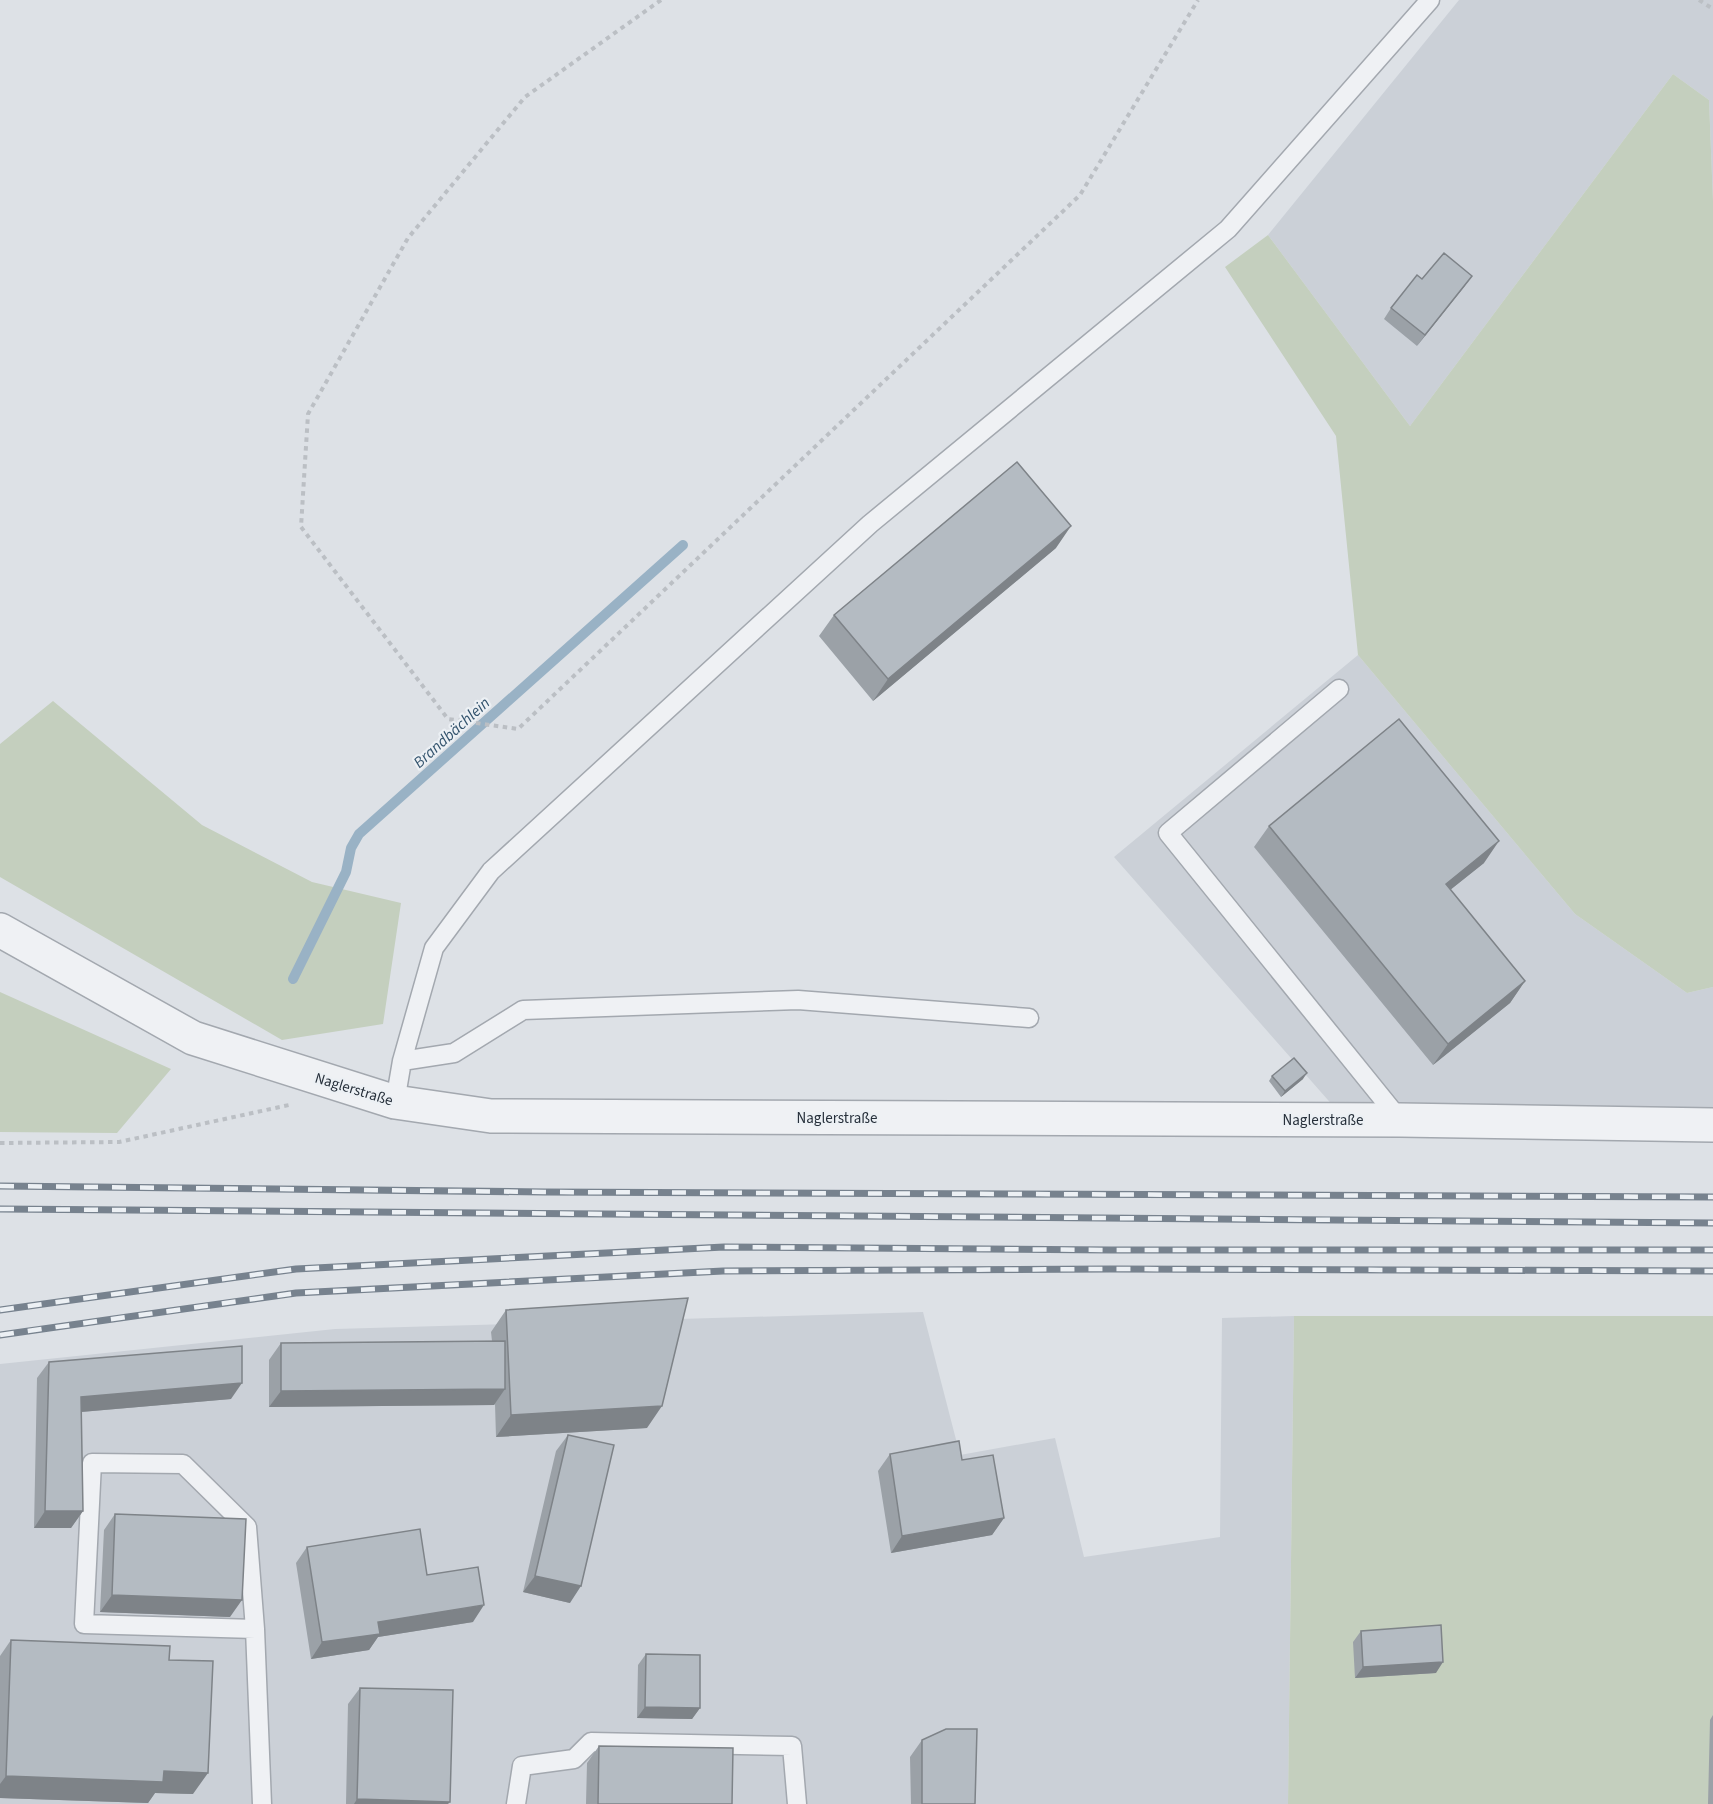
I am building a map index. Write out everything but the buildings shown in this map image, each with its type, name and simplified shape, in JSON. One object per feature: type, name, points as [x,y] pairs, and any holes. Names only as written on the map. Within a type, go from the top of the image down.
[{"type":"street","name":"Naglerstraße","points":[[0,930],[193,1038],[395,1102],[491,1116],[1400,1120],[1713,1125]]},
{"type":"lane","points":[[395,1102],[402,1061],[434,948],[491,871],[870,524],[1228,229],[1430,0]]},
{"type":"lane","points":[[1339,688],[1168,833],[1400,1120]]},
{"type":"lane","points":[[402,1061],[454,1053],[523,1010],[798,1000],[1029,1018]]},
{"type":"lane","points":[[255,1629],[84,1624],[92,1463],[183,1464],[247,1527],[255,1629],[262,1804]]},
{"type":"lane","points":[[516,1804],[522,1766],[574,1759],[591,1742],[792,1746],[797,1804]]},
{"type":"path","points":[[661,0],[525,97],[408,238],[308,414],[300,527],[448,719],[518,729],[1080,195],[1198,0]]},
{"type":"path","points":[[1699,0],[1713,9]]},
{"type":"path","points":[[0,1143],[119,1142],[289,1105]]},
{"type":"shaded area","points":[[1459,0],[1713,0],[1713,201],[1709,100],[1673,74],[1410,426],[1268,235]]},
{"type":"shaded area","points":[[1358,655],[1575,914],[1687,993],[1713,987],[1713,1109],[1335,1108],[1114,857]]},
{"type":"shaded area","points":[[923,1312],[960,1455],[1055,1438],[1084,1557],[1220,1537],[1222,1318],[1294,1316],[1288,1804],[0,1804],[0,1364],[335,1329]]},
{"type":"green space","points":[[1673,74],[1709,100],[1713,201],[1713,987],[1687,993],[1575,914],[1358,655],[1336,436],[1225,267],[1268,235],[1410,426]]},
{"type":"green space","points":[[53,701],[202,825],[312,882],[401,903],[383,1024],[282,1040],[0,877],[0,744]]},
{"type":"green space","points":[[0,992],[171,1069],[117,1133],[0,1132]]},
{"type":"green space","points":[[1294,1316],[1713,1316],[1713,1804],[1288,1804]]},
{"type":"waterway","name":"Brandbächlein","points":[[293,979],[346,872],[351,848],[359,834],[683,545]]},
{"type":"railway","points":[[0,1186],[544,1192],[1713,1197]]},
{"type":"railway","points":[[0,1209],[1713,1223]]},
{"type":"railway","points":[[0,1310],[296,1269],[724,1247],[1111,1250],[1713,1250]]},
{"type":"railway","points":[[0,1335],[296,1293],[723,1271],[1110,1269],[1713,1271]]}]
